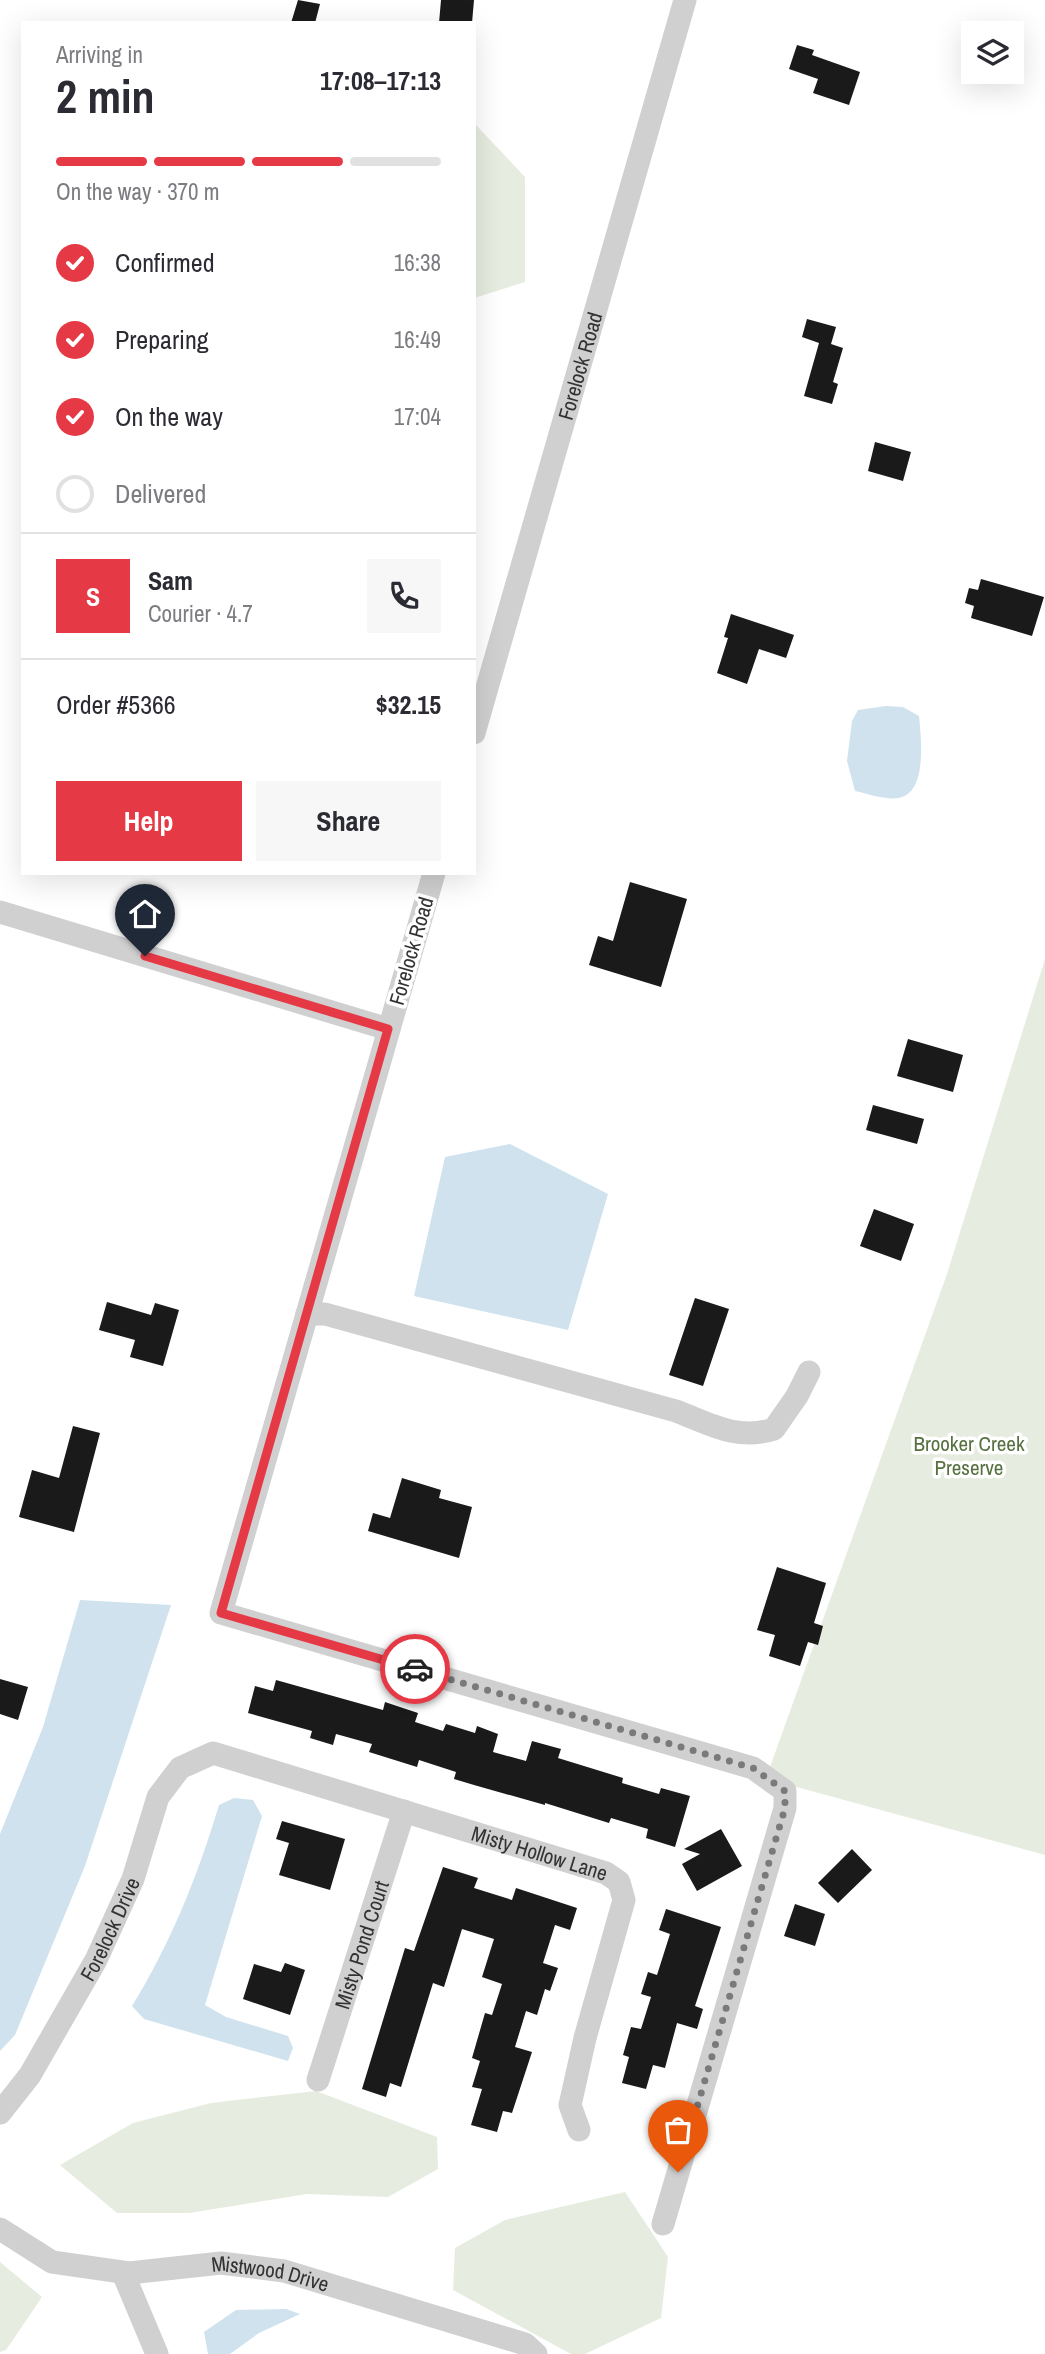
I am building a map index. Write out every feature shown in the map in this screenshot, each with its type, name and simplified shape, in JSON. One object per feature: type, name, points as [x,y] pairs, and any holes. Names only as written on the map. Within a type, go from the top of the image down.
[{"type":"street","name":"Forelock Road","points":[[476,726],[685,0]]},
{"type":"street","name":"Forelock Road","points":[[433,875],[221,1613],[753,1768],[785,1791],[785,1808],[663,2224]]},
{"type":"street","points":[[0,912],[388,1029]]},
{"type":"street","points":[[307,1314],[325,1314],[676,1411],[731,1432],[749,1435],[774,1429],[797,1396],[809,1372]]},
{"type":"street","name":"Misty Hollow Lane","points":[[214,1753],[606,1873],[619,1882],[624,1900],[585,2038],[570,2105],[579,2130]]},
{"type":"street","name":"Forelock Drive","points":[[0,2113],[30,2075],[96,1959],[133,1879],[158,1797],[180,1768],[214,1753]]},
{"type":"street","name":"Misty Pond Court","points":[[318,2080],[404,1811]]},
{"type":"street","name":"Mistwood Drive","points":[[0,2229],[52,2262],[123,2273],[221,2263],[284,2271],[525,2344],[536,2354]]},
{"type":"street","points":[[123,2273],[157,2354]]},
{"type":"green space","points":[[476,125],[525,177],[525,282],[476,297]]},
{"type":"green space","name":"Brooker Creek Preserve","points":[[1045,959],[1045,1855],[793,1786],[770,1767],[947,1274]]},
{"type":"green space","points":[[316,2091],[437,2137],[438,2169],[388,2197],[307,2194],[189,2213],[117,2213],[60,2165],[133,2123],[211,2103]]},
{"type":"green space","points":[[625,2192],[668,2257],[661,2318],[585,2354],[571,2354],[453,2290],[455,2248],[505,2220]]},
{"type":"green space","points":[[0,2262],[42,2297],[6,2350],[0,2352]]},
{"type":"water","points":[[886,706],[903,707],[919,716],[921,750],[918,776],[908,794],[898,798],[855,791],[847,761],[852,721],[858,710]]},
{"type":"water","points":[[510,1144],[608,1194],[568,1330],[414,1296],[445,1157]]},
{"type":"water","points":[[80,1600],[171,1605],[85,1866],[15,2035],[0,2051],[0,1834],[43,1727]]},
{"type":"water","points":[[234,1798],[253,1800],[262,1816],[205,2005],[226,2017],[288,2036],[293,2048],[288,2061],[144,2019],[132,2006],[159,1958],[182,1908],[219,1805]]},
{"type":"water","points":[[286,2309],[300,2314],[259,2333],[230,2354],[208,2354],[204,2332],[236,2310]]},
{"type":"building","points":[[298,0],[320,4],[316,21],[292,21]]},
{"type":"building","points":[[441,0],[474,0],[472,21],[439,21]]},
{"type":"building","points":[[797,45],[814,50],[812,55],[860,72],[849,105],[813,93],[818,79],[789,69]]},
{"type":"building","points":[[807,319],[836,327],[831,344],[843,348],[833,382],[838,384],[832,404],[804,396],[819,343],[802,337]]},
{"type":"building","points":[[875,442],[911,452],[903,481],[868,471]]},
{"type":"building","points":[[981,579],[1044,597],[1032,636],[971,618],[974,606],[965,603],[969,588],[978,590]]},
{"type":"building","points":[[731,614],[794,635],[786,658],[759,649],[747,684],[717,673],[728,638],[724,637]]},
{"type":"building","points":[[630,882],[687,899],[661,987],[589,965],[598,936],[613,941]]},
{"type":"building","points":[[908,1039],[963,1055],[953,1092],[897,1076]]},
{"type":"building","points":[[873,1105],[924,1119],[917,1144],[866,1130]]},
{"type":"building","points":[[874,1209],[914,1224],[901,1261],[860,1246]]},
{"type":"building","points":[[695,1298],[729,1309],[703,1386],[669,1375]]},
{"type":"building","points":[[107,1302],[151,1315],[155,1303],[179,1310],[163,1366],[130,1357],[135,1340],[99,1330]]},
{"type":"building","points":[[73,1426],[100,1433],[74,1532],[19,1517],[32,1470],[59,1478]]},
{"type":"building","points":[[402,1478],[441,1490],[439,1498],[472,1507],[459,1558],[368,1531],[373,1513],[390,1518]]},
{"type":"building","points":[[777,1567],[826,1583],[814,1623],[823,1626],[818,1645],[808,1642],[800,1666],[769,1656],[775,1635],[757,1630]]},
{"type":"building","points":[[0,1679],[28,1687],[18,1720],[0,1714]]},
{"type":"building","points":[[276,1680],[383,1710],[385,1702],[418,1713],[415,1722],[443,1731],[446,1724],[475,1733],[477,1726],[498,1734],[493,1752],[526,1761],[532,1741],[561,1749],[558,1758],[623,1778],[622,1783],[659,1794],[661,1788],[690,1796],[675,1847],[646,1838],[648,1829],[611,1818],[609,1823],[454,1779],[456,1772],[419,1760],[417,1767],[369,1752],[372,1744],[336,1734],[333,1745],[310,1738],[312,1731],[248,1713],[255,1686],[273,1691]]},
{"type":"building","points":[[282,1821],[345,1839],[330,1890],[279,1875],[289,1843],[276,1839]]},
{"type":"building","points":[[721,1829],[742,1866],[697,1891],[682,1864],[700,1854],[684,1849]]},
{"type":"building","points":[[852,1849],[872,1870],[838,1903],[818,1883]]},
{"type":"building","points":[[443,1867],[478,1878],[474,1888],[512,1900],[516,1888],[577,1908],[570,1930],[555,1925],[543,1963],[558,1968],[550,1991],[545,1989],[537,2015],[526,2011],[515,2047],[532,2052],[512,2113],[503,2111],[497,2132],[471,2125],[482,2089],[472,2087],[480,2061],[472,2058],[485,2013],[492,2015],[502,1984],[482,1977],[494,1939],[462,1929],[444,1987],[433,1983],[401,2087],[390,2083],[386,2097],[362,2089],[405,1948],[414,1951]]},
{"type":"building","points":[[795,1904],[825,1914],[815,1946],[784,1936]]},
{"type":"building","points":[[666,1909],[721,1927],[695,2006],[703,2009],[697,2029],[677,2023],[665,2068],[653,2065],[646,2089],[622,2083],[629,2057],[623,2055],[631,2027],[641,2029],[651,1997],[641,1994],[648,1972],[657,1975],[670,1934],[659,1930]]},
{"type":"building","points":[[285,1963],[305,1970],[290,2015],[243,1999],[254,1964],[281,1972]]},
{"type":"way so far","points":[[415,1669],[753,1768],[785,1791],[785,1808],[678,2172]]},
{"type":"route","points":[[145,956],[388,1029],[221,1613],[415,1669]]}]
